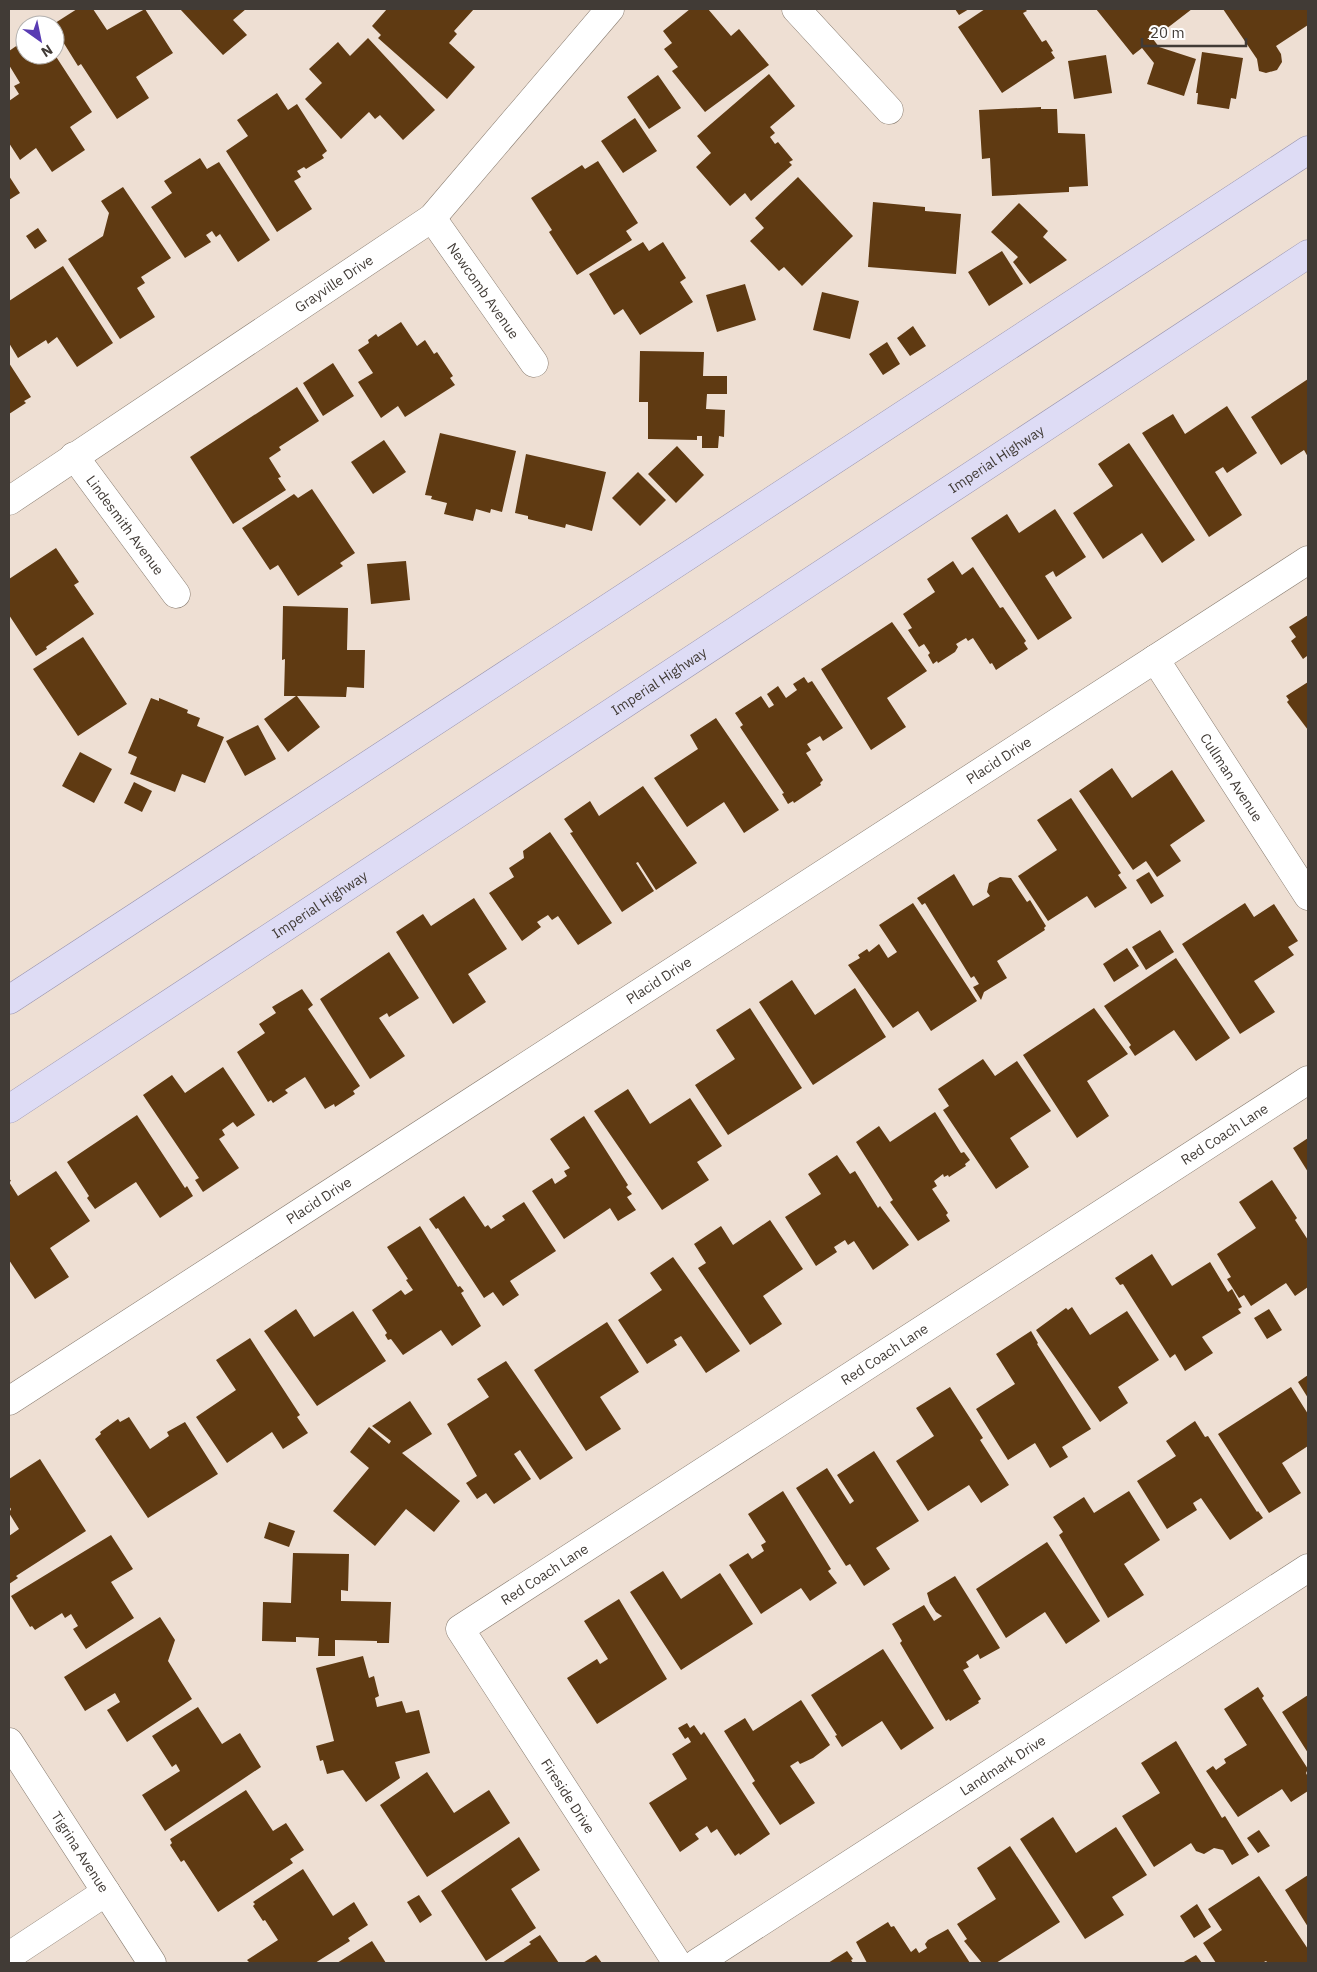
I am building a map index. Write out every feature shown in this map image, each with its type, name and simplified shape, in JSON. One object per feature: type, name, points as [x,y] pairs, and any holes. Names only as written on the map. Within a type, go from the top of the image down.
[{"type":"main road","points":[[9,1000],[1308,150]]},
{"type":"main road","name":"Imperial Highway","points":[[9,1108],[1308,254]]},
{"type":"street","name":"Grayville Drive","points":[[9,501],[432,218],[610,9]]},
{"type":"street","points":[[796,9],[889,110]]},
{"type":"street","name":"Newcomb Avenue","points":[[432,218],[534,363]]},
{"type":"street","name":"Lindesmith Avenue","points":[[74,456],[176,594]]},
{"type":"street","name":"Placid Drive","points":[[9,1401],[1308,560]]},
{"type":"street","name":"Cullman Avenue","points":[[1155,659],[1308,896]]},
{"type":"street","name":"Red Coach Lane","points":[[460,1629],[1308,1080]]},
{"type":"street","name":"Landmark Drive","points":[[697,1963],[1308,1568]]},
{"type":"street","name":"Fireside Drive","points":[[460,1629],[677,1963]]},
{"type":"street","name":"Tigrina Avenue","points":[[9,1742],[152,1963]]},
{"type":"street","points":[[9,1956],[106,1892]]},
{"type":"building","points":[[77,9],[93,9],[107,30],[145,9],[173,53],[136,77],[149,98],[117,119],[81,64],[78,66],[65,45],[65,17]]},
{"type":"building","points":[[180,9],[246,9],[233,20],[247,35],[223,55]]},
{"type":"building","points":[[387,9],[474,9],[454,31],[457,34],[449,43],[475,67],[447,99],[378,38],[381,35],[372,26]]},
{"type":"building","points":[[690,9],[708,9],[731,36],[739,29],[769,65],[705,112],[672,71],[678,67],[664,49],[672,43],[663,31]]},
{"type":"building","points":[[955,9],[969,9],[959,15]]},
{"type":"building","points":[[985,9],[1025,9],[1027,11],[1023,13],[1042,42],[1046,40],[1055,58],[1002,93],[958,27]]},
{"type":"building","points":[[1096,9],[1192,9],[1153,39],[1159,47],[1196,59],[1184,96],[1147,84],[1154,63],[1142,48],[1133,55]]},
{"type":"building","points":[[1223,9],[1308,9],[1308,25],[1276,46],[1281,54],[1282,62],[1277,70],[1266,73],[1259,71],[1257,59]]},
{"type":"building","points":[[368,38],[435,110],[403,140],[380,115],[375,119],[369,112],[341,139],[305,99],[322,83],[309,69],[338,42],[350,56]]},
{"type":"building","points":[[15,47],[15,65],[61,65],[92,112],[70,127],[85,150],[52,172],[36,148],[20,160],[9,143],[9,101],[19,94],[14,86],[20,83],[9,65],[9,51]]},
{"type":"building","points":[[1202,52],[1243,58],[1236,99],[1231,98],[1229,109],[1197,104],[1198,93],[1196,93]]},
{"type":"building","points":[[1106,55],[1112,93],[1074,99],[1068,61]]},
{"type":"building","points":[[769,74],[795,106],[770,127],[775,133],[770,137],[775,144],[778,142],[793,160],[789,162],[792,165],[751,201],[745,193],[730,206],[696,167],[711,153],[697,136]]},
{"type":"building","points":[[658,75],[681,108],[649,129],[627,97]]},
{"type":"building","points":[[277,93],[288,110],[297,104],[327,151],[322,155],[324,158],[306,169],[304,167],[297,171],[301,177],[294,181],[312,209],[277,232],[226,151],[248,136],[237,120]]},
{"type":"building","points":[[1041,107],[1041,109],[1057,109],[1058,133],[1085,134],[1088,186],[1069,187],[1069,192],[992,196],[990,158],[982,159],[979,110]]},
{"type":"building","points":[[635,118],[657,151],[623,173],[601,141]]},
{"type":"building","points":[[200,158],[207,169],[219,162],[270,240],[238,262],[220,234],[216,237],[212,231],[206,235],[211,242],[185,258],[151,207],[172,193],[164,181]]},
{"type":"building","points":[[598,161],[638,223],[626,231],[632,240],[577,275],[549,232],[552,230],[531,198],[582,165],[585,169]]},
{"type":"building","points":[[9,176],[20,193],[9,200]]},
{"type":"building","points":[[798,177],[853,236],[802,286],[784,267],[779,271],[750,241],[764,228],[755,218]]},
{"type":"building","points":[[123,187],[171,258],[141,277],[145,283],[137,288],[155,317],[120,339],[68,259],[103,236],[109,213],[101,201]]},
{"type":"building","points":[[873,202],[925,207],[925,211],[961,214],[956,274],[868,267]]},
{"type":"building","points":[[1019,203],[1048,231],[1043,237],[1067,260],[1030,284],[1013,262],[1018,257],[991,232]]},
{"type":"building","points":[[38,228],[47,241],[35,249],[26,236]]},
{"type":"building","points":[[643,242],[649,251],[663,242],[686,278],[680,282],[693,302],[640,335],[623,309],[614,315],[589,274]]},
{"type":"building","points":[[1002,251],[1023,284],[989,306],[968,272]]},
{"type":"building","points":[[63,266],[113,343],[77,367],[57,337],[48,344],[46,340],[18,358],[9,343],[9,301]]},
{"type":"building","points":[[745,284],[756,320],[717,332],[706,295]]},
{"type":"building","points":[[822,292],[859,301],[850,339],[813,330]]},
{"type":"building","points":[[401,322],[417,346],[425,340],[434,354],[437,352],[453,376],[450,378],[455,385],[405,417],[398,406],[381,418],[358,382],[373,373],[358,350],[369,343],[368,340],[376,334],[378,337]]},
{"type":"building","points":[[913,326],[926,346],[910,356],[897,338]]},
{"type":"building","points":[[887,342],[900,364],[883,375],[869,354]]},
{"type":"building","points":[[640,351],[704,352],[703,376],[727,376],[727,394],[707,394],[706,409],[725,410],[724,437],[719,436],[718,448],[702,448],[702,436],[697,436],[697,440],[648,439],[648,402],[639,402]]},
{"type":"building","points":[[9,363],[31,397],[24,401],[26,403],[9,414]]},
{"type":"building","points":[[333,363],[354,396],[323,416],[303,383]]},
{"type":"building","points":[[1308,379],[1308,457],[1304,450],[1281,465],[1251,417]]},
{"type":"building","points":[[297,387],[319,421],[279,447],[281,450],[269,458],[281,477],[278,478],[286,490],[233,524],[190,457]]},
{"type":"building","points":[[1227,406],[1257,453],[1227,473],[1223,467],[1215,472],[1242,515],[1209,537],[1142,433],[1173,414],[1185,434]]},
{"type":"building","points":[[440,433],[516,451],[502,512],[491,509],[490,513],[476,509],[473,521],[444,514],[447,503],[431,499],[432,496],[425,495]]},
{"type":"building","points":[[384,440],[406,472],[373,494],[351,462]]},
{"type":"building","points":[[1129,443],[1195,540],[1162,563],[1142,533],[1103,559],[1073,513],[1113,486],[1098,464]]},
{"type":"building","points":[[677,446],[704,475],[676,503],[648,474]]},
{"type":"building","points":[[526,454],[606,472],[592,531],[566,524],[565,528],[528,519],[528,516],[515,513]]},
{"type":"building","points":[[638,472],[666,500],[640,526],[612,498]]},
{"type":"building","points":[[312,489],[355,553],[340,563],[343,566],[298,596],[278,565],[270,570],[242,528],[294,494],[298,498]]},
{"type":"building","points":[[1055,509],[1086,557],[1056,577],[1053,571],[1045,576],[1072,618],[1038,640],[971,538],[1007,514],[1019,533]]},
{"type":"building","points":[[56,548],[79,582],[74,585],[94,614],[36,656],[9,615],[9,579]]},
{"type":"building","points":[[406,561],[410,600],[371,604],[367,564]]},
{"type":"building","points":[[953,561],[962,575],[973,567],[1000,608],[1003,607],[1026,641],[1024,643],[1028,649],[996,670],[973,638],[968,641],[966,638],[956,644],[958,647],[955,652],[938,663],[937,661],[933,664],[928,655],[930,653],[924,644],[919,647],[908,630],[912,628],[903,614],[935,592],[927,579]]},
{"type":"building","points":[[283,606],[348,608],[347,650],[365,650],[364,688],[347,687],[346,697],[297,696],[320,727],[288,752],[264,719],[296,696],[284,696],[285,659],[282,660]]},
{"type":"building","points":[[1308,615],[1308,657],[1303,659],[1291,641],[1296,637],[1289,627]]},
{"type":"building","points":[[892,622],[927,671],[887,698],[906,727],[871,750],[821,669]]},
{"type":"building","points":[[83,637],[127,704],[78,736],[33,669]]},
{"type":"building","points":[[804,677],[808,683],[812,681],[843,728],[823,741],[820,736],[807,744],[811,750],[806,753],[823,780],[820,783],[821,785],[794,803],[793,801],[788,804],[782,794],[784,793],[740,727],[743,725],[735,713],[761,696],[769,708],[774,705],[767,694],[778,686],[786,698],[797,690],[793,684]]},
{"type":"building","points":[[1308,682],[1308,730],[1287,702],[1289,700],[1286,696]]},
{"type":"building","points":[[151,698],[159,701],[159,698],[188,710],[187,713],[200,718],[197,726],[224,737],[205,783],[182,774],[175,792],[130,774],[137,757],[128,753]]},
{"type":"building","points":[[716,718],[779,810],[744,833],[724,802],[687,827],[654,778],[698,749],[690,735]]},
{"type":"building","points":[[258,725],[276,759],[245,776],[226,741]]},
{"type":"building","points":[[80,752],[112,769],[94,803],[62,786]]},
{"type":"building","points":[[1112,768],[1132,798],[1172,770],[1205,821],[1170,845],[1181,861],[1157,877],[1146,861],[1133,870],[1079,791]]},
{"type":"building","points":[[134,782],[152,791],[142,812],[124,803]]},
{"type":"building","points":[[643,786],[697,863],[656,890],[638,862],[636,863],[654,891],[622,912],[570,833],[573,832],[564,819],[590,801],[599,816]]},
{"type":"building","points":[[1071,798],[1121,873],[1118,875],[1127,888],[1095,908],[1087,896],[1048,921],[1018,876],[1057,850],[1037,820]]},
{"type":"building","points":[[550,832],[612,923],[578,945],[558,916],[552,920],[548,915],[537,922],[541,927],[522,941],[489,893],[514,877],[509,868],[524,858],[523,851]]},
{"type":"building","points":[[1149,872],[1164,896],[1151,904],[1136,880]]},
{"type":"building","points":[[954,874],[973,906],[990,896],[987,892],[989,883],[1000,877],[1011,878],[1027,902],[1030,900],[1046,926],[1045,930],[997,961],[1007,978],[984,992],[981,1000],[973,987],[979,984],[974,976],[971,978],[925,903],[922,905],[917,898]]},
{"type":"building","points":[[474,898],[507,949],[468,974],[486,1002],[453,1024],[396,932],[423,914],[431,926]]},
{"type":"building","points":[[913,903],[977,1001],[931,1031],[918,1011],[893,1028],[848,965],[860,958],[858,955],[867,949],[869,952],[879,944],[888,958],[897,952],[879,925]]},
{"type":"building","points":[[1245,903],[1254,917],[1274,904],[1298,941],[1288,947],[1294,955],[1254,981],[1275,1012],[1240,1034],[1182,944]]},
{"type":"building","points":[[1160,930],[1174,952],[1146,970],[1132,947]]},
{"type":"building","points":[[1127,948],[1139,966],[1114,982],[1103,964]]},
{"type":"building","points":[[389,952],[419,998],[389,1017],[387,1013],[379,1018],[405,1056],[370,1079],[320,999]]},
{"type":"building","points":[[1176,958],[1230,1038],[1196,1061],[1174,1030],[1135,1056],[1129,1047],[1131,1045],[1104,1006]]},
{"type":"building","points":[[792,980],[815,1015],[855,988],[886,1037],[813,1085],[759,1002]]},
{"type":"building","points":[[302,989],[313,1005],[308,1009],[360,1086],[353,1091],[355,1094],[335,1107],[334,1104],[325,1109],[305,1077],[285,1090],[288,1093],[273,1103],[271,1100],[268,1102],[237,1052],[265,1033],[259,1024],[276,1013],[272,1007]]},
{"type":"building","points":[[750,1008],[802,1088],[728,1135],[695,1085],[735,1059],[716,1030]]},
{"type":"building","points":[[1094,1008],[1128,1054],[1087,1081],[1109,1116],[1077,1138],[1023,1055]]},
{"type":"building","points":[[983,1059],[995,1076],[1017,1061],[1051,1111],[1010,1138],[1029,1167],[996,1189],[943,1110],[949,1106],[938,1089]]},
{"type":"building","points":[[223,1067],[255,1115],[237,1127],[233,1122],[222,1130],[225,1135],[219,1139],[239,1168],[203,1192],[195,1180],[199,1178],[143,1095],[172,1075],[185,1093]]},
{"type":"building","points":[[628,1089],[650,1124],[690,1098],[722,1146],[697,1162],[709,1180],[662,1210],[594,1111]]},
{"type":"building","points":[[935,1112],[961,1153],[964,1152],[970,1160],[965,1164],[966,1166],[949,1177],[948,1175],[944,1177],[943,1174],[934,1181],[937,1186],[932,1189],[948,1213],[946,1215],[950,1221],[918,1241],[890,1202],[893,1200],[856,1142],[879,1126],[890,1142]]},
{"type":"building","points":[[137,1115],[185,1188],[187,1186],[193,1196],[160,1218],[136,1182],[95,1209],[67,1162]]},
{"type":"building","points":[[584,1116],[628,1185],[626,1187],[632,1194],[627,1197],[636,1210],[618,1221],[610,1208],[564,1239],[532,1191],[552,1178],[555,1184],[567,1176],[564,1171],[570,1168],[550,1139]]},
{"type":"building","points":[[1308,1138],[1308,1172],[1293,1148]]},
{"type":"building","points":[[837,1155],[850,1174],[855,1171],[878,1208],[880,1206],[909,1245],[873,1270],[854,1241],[848,1245],[845,1240],[834,1247],[837,1252],[816,1266],[785,1217],[821,1194],[808,1174]]},
{"type":"building","points":[[56,1171],[90,1221],[50,1248],[69,1277],[35,1299],[9,1260],[9,1182],[18,1196]]},
{"type":"building","points":[[1272,1180],[1297,1218],[1295,1220],[1308,1240],[1308,1287],[1295,1296],[1286,1283],[1251,1306],[1244,1295],[1239,1298],[1227,1279],[1231,1277],[1217,1254],[1256,1228],[1239,1202]]},
{"type":"building","points":[[464,1196],[485,1227],[488,1225],[491,1229],[505,1220],[502,1216],[524,1202],[556,1251],[510,1281],[519,1295],[503,1306],[493,1292],[484,1298],[438,1228],[436,1229],[429,1219]]},
{"type":"building","points":[[770,1220],[803,1269],[763,1296],[782,1324],[750,1345],[698,1268],[706,1263],[694,1244],[721,1226],[733,1245]]},
{"type":"building","points":[[420,1226],[458,1287],[460,1286],[464,1291],[461,1293],[481,1326],[452,1346],[441,1330],[403,1355],[391,1339],[388,1340],[385,1335],[387,1333],[372,1310],[401,1290],[405,1295],[413,1290],[387,1247]]},
{"type":"building","points":[[1152,1254],[1172,1286],[1210,1262],[1228,1292],[1232,1289],[1242,1307],[1238,1309],[1241,1313],[1202,1337],[1213,1353],[1185,1371],[1175,1354],[1170,1358],[1123,1284],[1120,1285],[1115,1278]]},
{"type":"building","points":[[673,1257],[740,1351],[706,1373],[681,1336],[674,1340],[677,1345],[647,1364],[618,1320],[662,1290],[650,1273]]},
{"type":"building","points":[[1072,1307],[1090,1335],[1127,1311],[1159,1360],[1118,1387],[1128,1403],[1100,1422],[1036,1330],[1066,1308],[1068,1310]]},
{"type":"building","points":[[296,1309],[314,1337],[353,1311],[386,1361],[317,1406],[264,1331]]},
{"type":"building","points":[[1269,1309],[1282,1330],[1267,1339],[1254,1318]]},
{"type":"building","points":[[607,1322],[639,1372],[600,1397],[621,1429],[586,1451],[534,1370]]},
{"type":"building","points":[[1031,1331],[1037,1344],[1091,1429],[1062,1447],[1068,1457],[1050,1468],[1035,1443],[1008,1460],[976,1409],[1015,1384],[996,1354]]},
{"type":"building","points":[[250,1338],[300,1415],[297,1417],[308,1433],[283,1449],[272,1432],[227,1463],[196,1417],[236,1390],[216,1360]]},
{"type":"building","points":[[506,1361],[573,1458],[540,1480],[520,1450],[514,1454],[531,1479],[494,1504],[486,1493],[477,1499],[466,1483],[477,1476],[447,1424],[489,1397],[477,1379]]},
{"type":"building","points":[[1308,1375],[1308,1398],[1298,1382]]},
{"type":"building","points":[[950,1387],[983,1438],[980,1440],[1009,1485],[981,1503],[969,1485],[928,1511],[896,1461],[934,1436],[916,1408]]},
{"type":"building","points":[[1291,1387],[1308,1414],[1308,1446],[1282,1463],[1301,1493],[1269,1513],[1218,1434]]},
{"type":"building","points":[[410,1401],[432,1434],[402,1453],[460,1501],[434,1532],[406,1509],[375,1546],[333,1511],[369,1468],[350,1452],[369,1427],[389,1444],[391,1441],[372,1426]]},
{"type":"building","points":[[129,1417],[150,1449],[169,1436],[167,1432],[185,1422],[218,1474],[148,1518],[95,1439],[101,1434],[100,1432],[118,1419],[120,1422]]},
{"type":"building","points":[[1195,1421],[1205,1437],[1208,1436],[1257,1512],[1263,1518],[1230,1540],[1201,1498],[1193,1503],[1197,1510],[1167,1529],[1137,1481],[1176,1456],[1166,1441]]},
{"type":"building","points":[[874,1451],[919,1521],[876,1548],[890,1569],[864,1586],[850,1564],[846,1566],[796,1488],[827,1468],[850,1504],[854,1501],[837,1475]]},
{"type":"building","points":[[40,1459],[86,1531],[16,1576],[18,1578],[9,1584],[9,1536],[19,1529],[9,1513],[11,1509],[9,1506],[9,1479]]},
{"type":"building","points":[[783,1491],[831,1569],[828,1571],[837,1583],[810,1601],[801,1588],[761,1614],[729,1565],[748,1553],[752,1559],[764,1551],[761,1545],[766,1542],[748,1514]]},
{"type":"building","points":[[1129,1491],[1160,1540],[1124,1564],[1144,1595],[1108,1618],[1059,1535],[1063,1532],[1053,1517],[1084,1497],[1094,1513]]},
{"type":"building","points":[[269,1522],[295,1531],[289,1547],[264,1538]]},
{"type":"building","points":[[111,1535],[133,1569],[111,1582],[134,1618],[86,1649],[73,1629],[78,1626],[71,1614],[65,1618],[62,1613],[35,1630],[32,1626],[30,1627],[11,1596]]},
{"type":"building","points":[[1047,1542],[1100,1621],[1066,1644],[1045,1612],[1006,1638],[976,1589]]},
{"type":"building","points":[[293,1553],[349,1554],[348,1591],[341,1590],[341,1601],[391,1602],[389,1643],[335,1640],[335,1656],[318,1656],[319,1638],[296,1637],[296,1642],[262,1641],[263,1602],[291,1603]]},
{"type":"building","points":[[663,1571],[681,1599],[720,1573],[753,1624],[681,1670],[630,1592]]},
{"type":"building","points":[[955,1576],[1000,1648],[980,1659],[978,1654],[966,1662],[969,1667],[963,1670],[981,1699],[978,1701],[979,1703],[950,1721],[949,1719],[946,1721],[900,1643],[902,1641],[892,1624],[924,1605],[934,1621],[942,1616],[936,1612],[930,1603],[927,1593]]},
{"type":"building","points":[[619,1599],[667,1679],[597,1724],[567,1678],[597,1659],[600,1664],[608,1659],[584,1621]]},
{"type":"building","points":[[160,1617],[175,1640],[168,1661],[192,1699],[127,1742],[107,1710],[120,1702],[115,1693],[85,1711],[64,1677]]},
{"type":"building","points":[[883,1649],[934,1728],[901,1750],[882,1721],[842,1747],[835,1736],[837,1735],[811,1695]]},
{"type":"building","points":[[363,1656],[369,1678],[374,1676],[379,1696],[375,1698],[377,1707],[402,1701],[406,1713],[419,1710],[430,1753],[395,1762],[400,1778],[366,1802],[343,1770],[327,1774],[323,1760],[320,1761],[316,1746],[334,1741],[316,1668]]},
{"type":"building","points":[[1258,1687],[1264,1696],[1262,1698],[1308,1769],[1306,1773],[1308,1777],[1308,1791],[1291,1802],[1282,1789],[1238,1817],[1206,1771],[1213,1766],[1216,1770],[1226,1763],[1224,1759],[1247,1745],[1224,1709]]},
{"type":"building","points":[[1308,1695],[1308,1753],[1282,1712]]},
{"type":"building","points":[[801,1700],[830,1745],[813,1758],[800,1764],[798,1761],[790,1766],[815,1803],[780,1825],[752,1783],[755,1781],[724,1731],[745,1718],[753,1731]]},
{"type":"building","points":[[198,1707],[222,1744],[240,1733],[261,1767],[165,1831],[142,1795],[180,1771],[176,1764],[172,1767],[152,1736]]},
{"type":"building","points":[[687,1723],[690,1728],[694,1725],[701,1735],[704,1732],[770,1834],[740,1855],[739,1853],[735,1856],[717,1829],[711,1833],[707,1826],[695,1834],[699,1839],[680,1852],[649,1803],[687,1779],[672,1754],[691,1742],[688,1737],[685,1739],[678,1728]]},
{"type":"building","points":[[1176,1741],[1222,1818],[1225,1816],[1249,1855],[1232,1865],[1223,1850],[1214,1848],[1204,1854],[1196,1851],[1191,1843],[1154,1867],[1122,1816],[1160,1793],[1141,1763]]},
{"type":"building","points":[[427,1772],[454,1813],[489,1790],[510,1823],[427,1877],[380,1805]]},
{"type":"building","points":[[246,1790],[273,1831],[286,1823],[304,1850],[290,1859],[293,1863],[218,1912],[184,1860],[181,1862],[170,1845],[172,1843],[170,1839]]},
{"type":"building","points":[[1053,1817],[1076,1853],[1116,1827],[1147,1875],[1112,1897],[1124,1915],[1085,1939],[1020,1839]]},
{"type":"building","points":[[1259,1830],[1270,1846],[1258,1853],[1247,1838]]},
{"type":"building","points":[[519,1837],[540,1870],[511,1889],[536,1928],[486,1961],[441,1891]]},
{"type":"building","points":[[1010,1846],[1060,1922],[996,1963],[982,1963],[964,1941],[967,1939],[957,1924],[996,1899],[977,1868]]},
{"type":"building","points":[[303,1869],[333,1916],[354,1902],[368,1925],[348,1938],[350,1941],[315,1963],[250,1963],[247,1960],[278,1940],[253,1906],[255,1904],[253,1902]]},
{"type":"building","points":[[1308,1875],[1308,1927],[1285,1890]]},
{"type":"building","points":[[1259,1876],[1308,1949],[1308,1963],[1268,1963],[1266,1961],[1262,1963],[1216,1963],[1203,1943],[1222,1930],[1208,1909]]},
{"type":"building","points":[[419,1895],[432,1915],[420,1923],[407,1902]]},
{"type":"building","points":[[1197,1904],[1211,1927],[1194,1938],[1180,1916]]},
{"type":"building","points":[[888,1922],[891,1927],[894,1926],[911,1952],[916,1948],[919,1953],[927,1948],[925,1944],[928,1940],[948,1929],[970,1963],[867,1963],[856,1942]]},
{"type":"building","points":[[540,1935],[559,1963],[502,1963],[531,1944],[529,1942]]},
{"type":"building","points":[[372,1941],[386,1963],[337,1963]]},
{"type":"building","points":[[847,1951],[853,1959],[851,1960],[853,1963],[828,1963]]},
{"type":"building","points":[[596,1955],[602,1963],[583,1963]]},
{"type":"building","points":[[1196,1955],[1202,1963],[1182,1963]]}]
